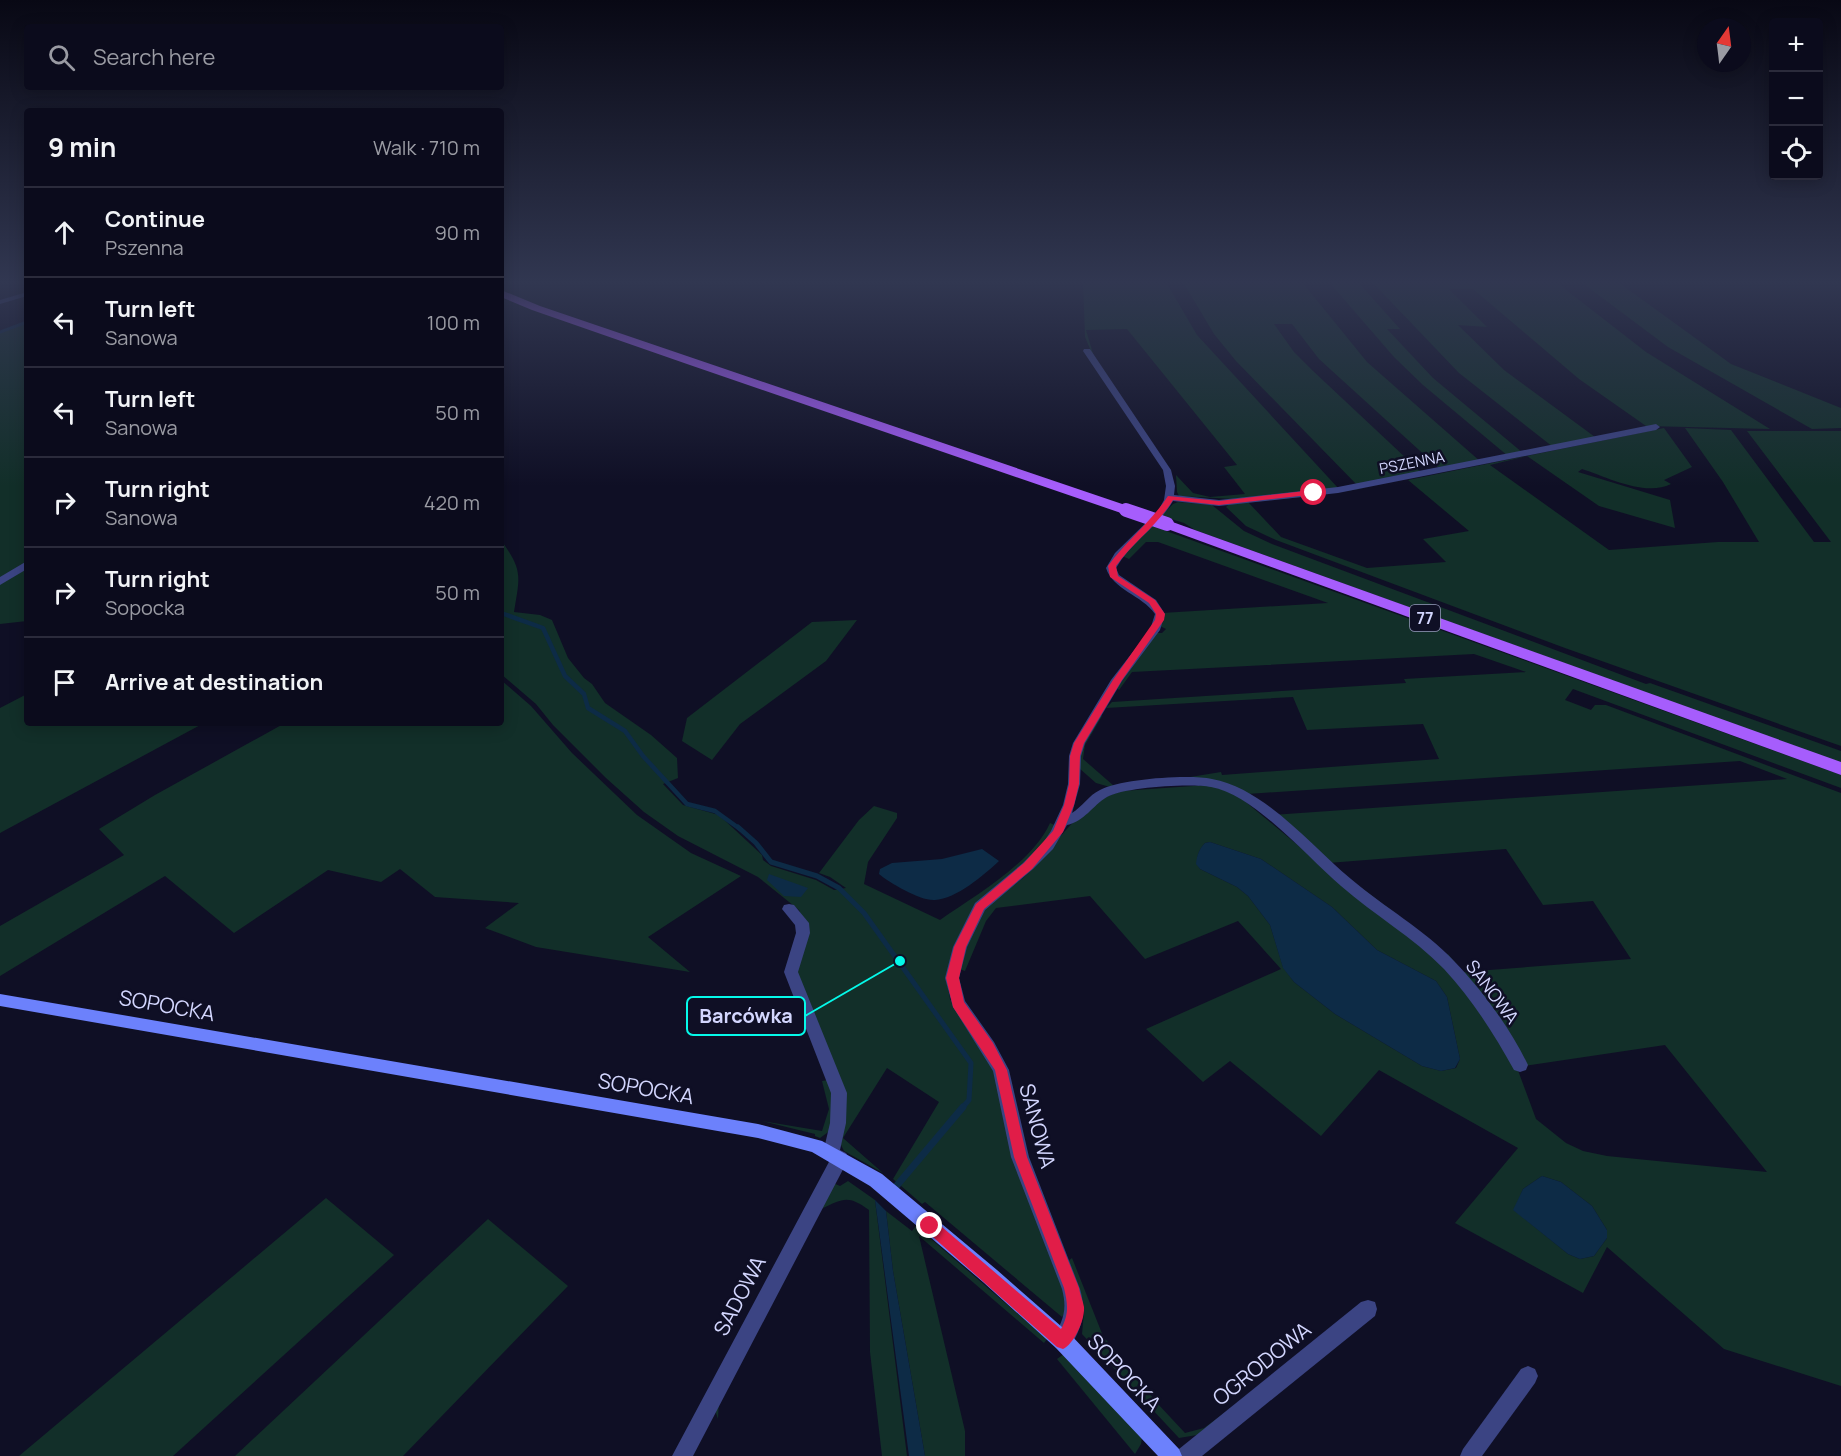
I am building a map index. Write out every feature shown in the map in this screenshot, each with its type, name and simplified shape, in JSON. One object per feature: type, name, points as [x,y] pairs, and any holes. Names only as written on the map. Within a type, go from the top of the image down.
[{"type":"main road","name":"77","points":[[657,350],[1167,524],[1841,769]]},
{"type":"street","points":[[1087,351],[1167,470],[1172,489],[1171,498]]},
{"type":"street","name":"PSZENNA","points":[[1171,498],[1219,503],[1338,490],[1656,428]]},
{"type":"street","name":"SANOWA","points":[[1063,1341],[1074,1320],[1076,1308],[1071,1288],[1020,1157],[1001,1070],[958,1003],[952,978],[960,947],[980,907],[1048,846],[1064,820],[1072,792],[1075,756],[1079,743],[1117,680],[1160,620],[1160,614],[1152,602],[1114,577],[1112,566],[1123,551],[1162,512],[1171,498]]},
{"type":"street","points":[[0,582],[24,566]]},
{"type":"street","name":"SANOWA","points":[[1064,820],[1075,818],[1103,794],[1122,788],[1212,783],[1247,798],[1347,883],[1429,946],[1448,964],[1476,995],[1520,1065]]},
{"type":"street","name":"SADOWA","points":[[682,1456],[835,1155],[839,1094],[791,972],[803,933],[802,923],[789,909]]},
{"type":"street","name":"SOPOCKA","points":[[0,1000],[758,1131],[802,1142],[835,1155],[876,1180],[909,1207],[1063,1341],[1172,1456]]},
{"type":"street","name":"OGRODOWA","points":[[1186,1456],[1368,1309]]},
{"type":"street","points":[[1470,1456],[1528,1376]]},
{"type":"green space","points":[[0,350],[24,350],[24,621],[0,624]]},
{"type":"green space","points":[[1144,350],[1211,350],[1339,489],[1233,499],[1179,496],[1177,492],[1176,475],[1193,493],[1210,497],[1245,494],[1224,467],[1237,465]]},
{"type":"green space","points":[[1227,350],[1293,350],[1423,474],[1358,486]]},
{"type":"green space","points":[[1312,350],[1357,350],[1367,362],[1481,462],[1441,470],[1319,359]]},
{"type":"green space","points":[[1388,350],[1407,350],[1433,378],[1523,453],[1508,456],[1423,385]]},
{"type":"green space","points":[[1437,350],[1484,350],[1504,370],[1595,437],[1553,447],[1459,373]]},
{"type":"green space","points":[[1545,350],[1643,350],[1770,429],[1646,426],[1579,379]]},
{"type":"green space","points":[[1673,350],[1712,350],[1731,364],[1841,408],[1841,428],[1812,429]]},
{"type":"green space","points":[[1664,428],[1692,467],[1664,480],[1671,484],[1650,488],[1638,487],[1582,469],[1578,472],[1670,500],[1675,528],[1599,506],[1527,456],[1490,465],[1609,550],[1718,542],[1759,542],[1723,482],[1685,428],[1731,430],[1814,542],[1831,542],[1747,431],[1841,431],[1841,746],[1565,648],[1276,540],[1246,526],[1226,507],[1229,504],[1247,501],[1366,488],[1248,502],[1281,537],[1367,568],[1446,562],[1423,539],[1469,531],[1408,480]]},
{"type":"green space","points":[[1178,502],[1212,505],[1244,531],[1272,544],[1646,684],[1650,683],[1841,751],[1841,763],[1195,530],[1184,523],[1168,518],[1158,528],[1841,775],[1841,788],[1573,689],[1565,700],[1591,710],[1595,705],[1606,705],[1841,793],[1841,1386],[1724,1349],[1607,1247],[1583,1293],[1455,1223],[1518,1148],[1379,1070],[1321,1136],[1230,1061],[1203,1082],[1146,1029],[1281,969],[1238,921],[1145,959],[1090,896],[996,908],[986,921],[965,971],[959,969],[968,936],[981,912],[994,898],[1023,878],[1079,816],[1092,806],[1122,791],[1207,785],[1241,798],[1342,882],[1423,945],[1454,975],[1479,1004],[1516,1065],[1536,1119],[1566,1143],[1583,1151],[1607,1156],[1767,1172],[1665,1045],[1524,1066],[1497,1016],[1446,957],[1448,954],[1463,972],[1631,959],[1593,901],[1543,905],[1506,849],[1328,863],[1399,916],[1395,916],[1355,887],[1272,815],[1787,779],[1740,761],[1247,794],[1210,781],[1147,784],[1221,772],[1222,775],[1439,759],[1423,724],[1307,730],[1293,697],[1106,708],[1112,702],[1406,683],[1404,679],[1526,672],[1474,654],[1132,672],[1119,690],[1117,688],[1157,633],[1162,633],[1166,629],[1160,626],[1162,613],[1328,603],[1158,542],[1146,542],[1129,559],[1122,556],[1173,504]],"holes":[[[1210,842],[1261,859],[1332,907],[1377,950],[1436,981],[1447,997],[1460,1059],[1456,1068],[1441,1071],[1422,1066],[1335,1014],[1294,982],[1283,967],[1270,925],[1248,896],[1237,887],[1200,869],[1197,858],[1205,843]],[[1542,1176],[1561,1182],[1592,1206],[1607,1230],[1607,1238],[1594,1256],[1580,1259],[1568,1254],[1514,1210],[1523,1189]]]},
{"type":"green space","points":[[504,545],[513,559],[518,574],[514,612],[540,615],[552,620],[568,658],[584,678],[592,684],[605,703],[651,735],[677,758],[678,778],[663,784],[683,805],[719,815],[771,866],[816,880],[834,890],[846,888],[830,877],[819,873],[859,820],[874,806],[897,813],[897,818],[868,862],[864,884],[940,920],[1017,865],[1042,838],[1050,823],[1057,826],[1043,847],[990,891],[947,982],[950,999],[966,1026],[988,1053],[1066,1296],[1068,1310],[1062,1317],[925,1202],[922,1204],[893,1179],[939,1102],[887,1068],[843,1138],[883,1173],[844,1151],[840,1143],[843,1122],[797,978],[798,964],[808,933],[799,910],[758,877],[678,836],[644,812],[553,725],[536,704],[504,677]]},
{"type":"green space","points":[[857,620],[826,661],[740,724],[712,760],[682,741],[687,718],[812,622]]},
{"type":"green space","points":[[504,683],[531,706],[572,753],[637,815],[691,853],[741,876],[648,937],[690,972],[536,947],[485,928],[519,903],[435,897],[400,869],[381,882],[328,870],[234,933],[165,876],[0,976],[0,926],[124,855],[99,829],[280,726],[504,726]]},
{"type":"green space","points":[[24,696],[24,726],[198,726],[0,833],[0,708]]},
{"type":"green space","points":[[1099,715],[1102,716],[1085,745],[1083,759],[1114,786],[1110,787],[1096,783],[1079,768],[1081,748]]},
{"type":"green space","points":[[828,1080],[833,1093],[831,1130],[820,1138],[815,1134],[762,1121],[822,1131],[829,1109],[822,1081]]},
{"type":"green space","points":[[848,1181],[875,1200],[907,1456],[882,1456],[870,1352],[869,1210],[851,1200],[841,1201],[821,1209],[719,1399],[718,1419],[714,1407],[826,1193],[833,1183],[840,1186]]},
{"type":"green space","points":[[326,1198],[394,1255],[173,1456],[19,1456]]},
{"type":"green space","points":[[886,1211],[912,1231],[916,1226],[1047,1339],[1044,1343],[919,1236],[965,1431],[965,1456],[925,1456],[893,1271]]},
{"type":"green space","points":[[488,1219],[568,1286],[403,1456],[235,1456]]},
{"type":"green space","points":[[1072,1258],[1103,1336],[1157,1403],[1185,1433],[1204,1428],[1262,1385],[1197,1435],[1179,1438],[1082,1334],[1084,1312],[1067,1262]]},
{"type":"green space","points":[[1064,1354],[1142,1437],[1135,1454],[1057,1359]]},
{"type":"water","points":[[1210,842],[1261,859],[1332,907],[1377,950],[1436,981],[1447,997],[1460,1059],[1455,1068],[1441,1071],[1422,1066],[1335,1014],[1294,982],[1283,968],[1270,925],[1248,896],[1237,887],[1200,869],[1196,864],[1201,848],[1205,843]]},
{"type":"water","points":[[982,849],[999,861],[969,885],[943,899],[921,898],[879,874],[880,869],[892,863],[942,859]]},
{"type":"water","points":[[769,874],[808,888],[801,897],[784,896],[767,880]]},
{"type":"water","points":[[1542,1176],[1561,1182],[1592,1206],[1607,1230],[1607,1238],[1594,1256],[1580,1259],[1568,1254],[1513,1210],[1523,1189]]},
{"type":"water","points":[[875,1200],[886,1211],[893,1271],[925,1456],[909,1456]]},
{"type":"waterway","points":[[504,614],[543,628],[565,676],[584,694],[588,708],[625,731],[643,756],[687,804],[715,811],[740,829]]},
{"type":"waterway","points":[[738,827],[756,843],[771,862],[817,876],[839,888],[864,913],[971,1063],[969,1100],[962,1108]]},
{"type":"waterway","points":[[893,1190],[963,1107]]},
{"type":"place","name":"Barcówka","points":[[900,961]]},
{"type":"route","points":[[930,1226],[1063,1341],[1074,1320],[1076,1308],[1071,1288],[1020,1157],[1001,1070],[958,1003],[952,978],[960,947],[980,907],[1028,866],[1048,846],[1057,832],[1069,805],[1074,784],[1075,756],[1079,743],[1117,680],[1160,620],[1160,614],[1152,602],[1114,577],[1111,568],[1113,563],[1162,512],[1171,498],[1219,503],[1314,493]]}]
